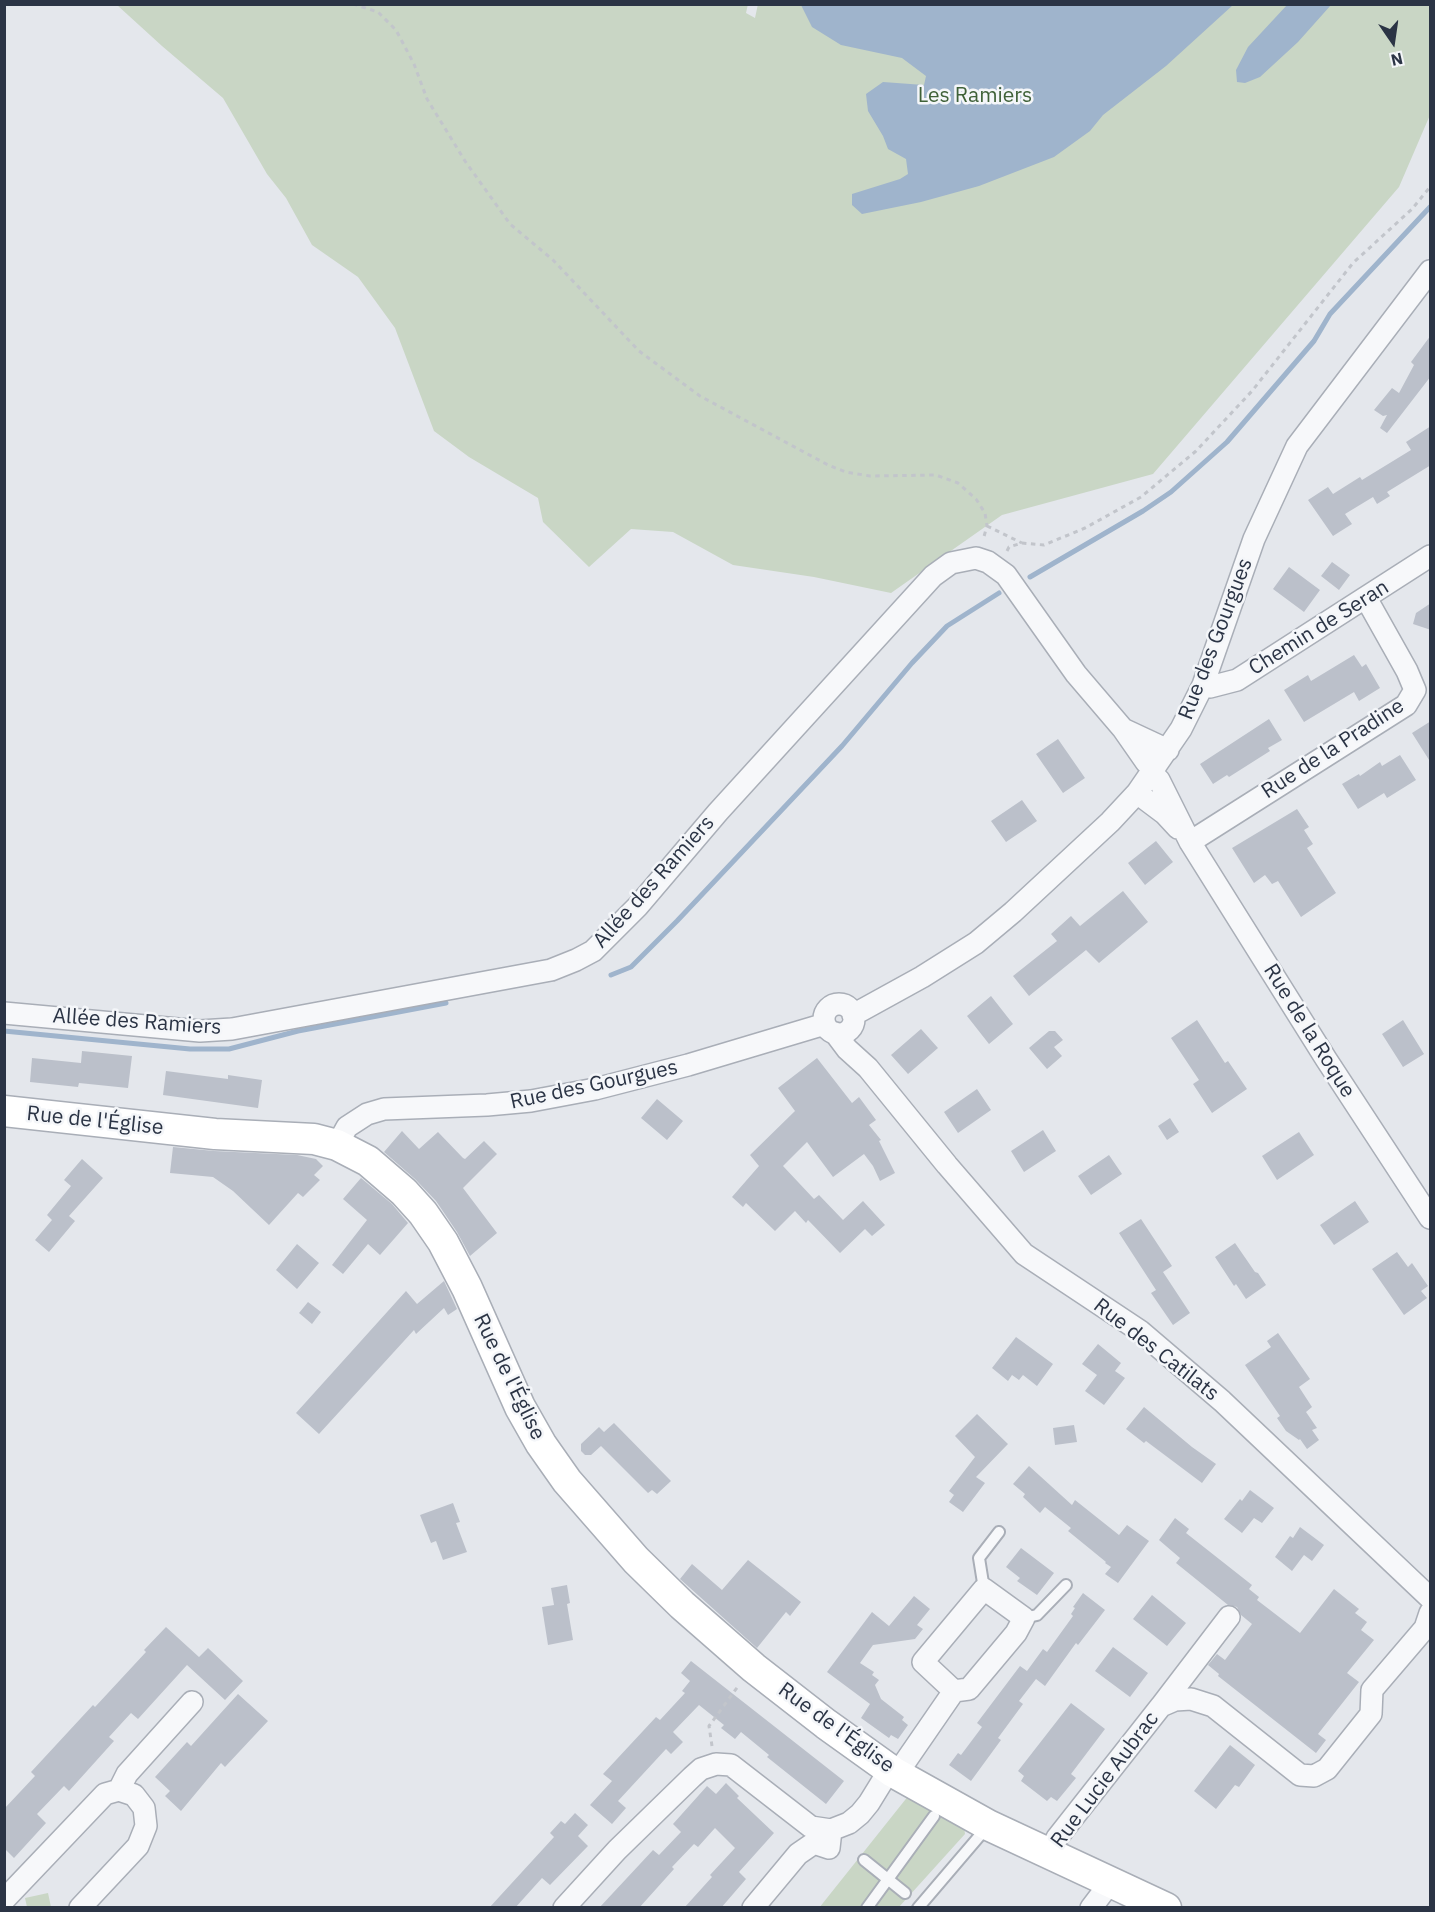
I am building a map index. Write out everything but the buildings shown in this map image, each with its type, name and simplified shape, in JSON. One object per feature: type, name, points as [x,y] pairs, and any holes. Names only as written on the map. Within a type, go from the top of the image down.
[{"type":"main road","name":"Rue de l'Église","points":[[4,1111],[215,1134],[314,1139],[337,1145],[368,1161],[386,1175],[423,1213],[442,1242],[467,1288],[520,1407],[540,1444],[567,1481],[636,1560],[682,1605],[754,1668],[893,1772],[988,1826],[1166,1908]]},
{"type":"street","name":"Rue des Gourgues","points":[[337,1145],[347,1127],[367,1114],[384,1109],[531,1101],[595,1089],[841,1025],[976,943],[1110,822],[1137,793],[1168,750],[1203,685],[1254,539],[1297,446],[1431,272]]},
{"type":"street","name":"Chemin de Seran","points":[[1203,685],[1210,687],[1236,680],[1431,556]]},
{"type":"street","points":[[976,558],[988,562],[1006,575],[1076,674],[1123,729],[1153,772]]},
{"type":"street","name":"Allée des Ramiers","points":[[4,1013],[200,1031],[232,1029],[551,970],[576,960],[593,951],[638,906],[718,812],[933,576],[951,563],[976,558]]},
{"type":"street","name":"Rue de la Pradine","points":[[1190,842],[1406,705],[1415,690],[1407,671],[1366,598]]},
{"type":"street","points":[[1123,729],[1168,750]]},
{"type":"street","name":"Rue de la Roque","points":[[1153,772],[1190,842],[1326,1059],[1431,1218]]},
{"type":"street","name":"Rue de la Roque","points":[[1137,793],[1165,814],[1190,842]]},
{"type":"street","name":"Rue des Catilats","points":[[841,1025],[847,1049],[868,1068],[947,1165],[1024,1254],[1140,1332],[1222,1401],[1426,1587]]},
{"type":"street","points":[[564,1908],[617,1850],[692,1777],[701,1769],[716,1764],[731,1765],[811,1827],[831,1830],[849,1823],[860,1814],[885,1777],[903,1765],[954,1691],[969,1689],[1016,1633],[1024,1618],[984,1588],[923,1662],[954,1691]]},
{"type":"street","name":"Rue Lucie Aubrac","points":[[1161,1706],[1175,1700],[1191,1699],[1213,1706],[1300,1774],[1314,1776],[1327,1769],[1371,1714],[1372,1690],[1425,1628],[1431,1613]]},
{"type":"street","name":"Rue Lucie Aubrac","points":[[1049,1854],[1057,1838],[1229,1617]]},
{"type":"street","points":[[119,1790],[127,1774],[192,1702]]},
{"type":"street","points":[[4,1900],[105,1794],[119,1790],[134,1795],[144,1808],[147,1826],[138,1846],[80,1908]]},
{"type":"street","points":[[753,1908],[798,1854],[814,1844],[829,1848],[831,1830]]},
{"type":"street","points":[[1091,1908],[1110,1883]]},
{"type":"lane","points":[[984,1588],[979,1558],[999,1532]]},
{"type":"lane","points":[[1024,1618],[1037,1615],[1066,1585]]},
{"type":"lane","points":[[867,1908],[934,1816]]},
{"type":"lane","points":[[918,1908],[988,1826]]},
{"type":"lane","points":[[864,1860],[905,1893]]},
{"type":"path","points":[[353,4],[378,12],[396,30],[414,64],[427,99],[465,161],[510,224],[553,261],[639,351],[700,396],[828,465],[846,472],[870,476],[936,475],[958,483],[976,499],[985,513],[987,526],[976,558]]},
{"type":"path","points":[[987,526],[1022,543],[1044,545],[1085,528],[1141,497],[1196,451],[1252,391],[1353,263],[1412,209],[1431,188]]},
{"type":"path","points":[[995,568],[1009,547],[1022,543]]},
{"type":"path","points":[[716,1764],[709,1726],[754,1668]]},
{"type":"green space","points":[[748,4],[746,13],[755,18],[758,4],[1430,5],[1430,115],[1399,187],[1153,474],[1002,515],[891,593],[814,577],[733,565],[673,532],[631,529],[589,567],[543,522],[538,498],[469,457],[434,431],[395,328],[358,277],[312,245],[286,198],[267,174],[223,98],[117,5]]},
{"type":"green space","points":[[909,1795],[964,1826],[965,1834],[899,1907],[819,1908]]},
{"type":"green space","points":[[48,1893],[51,1907],[27,1907],[25,1898]]},
{"type":"water","name":"Les Ramiers","points":[[801,5],[1233,5],[1166,66],[1103,115],[1090,131],[1054,157],[979,186],[921,202],[862,214],[852,205],[852,194],[900,179],[908,174],[906,159],[888,149],[868,111],[866,94],[883,82],[924,85],[926,76],[902,58],[841,45],[812,27]]},
{"type":"water","points":[[1287,5],[1331,5],[1298,42],[1260,77],[1245,83],[1237,82],[1236,70],[1248,47]]},
{"type":"waterway","points":[[1030,577],[1143,511],[1171,492],[1227,442],[1314,341],[1330,314],[1430,207]]},
{"type":"waterway","points":[[611,975],[631,967],[677,921],[842,746],[912,663],[947,626],[999,593]]},
{"type":"waterway","points":[[4,1031],[190,1049],[229,1049],[298,1031],[446,1003]]}]
